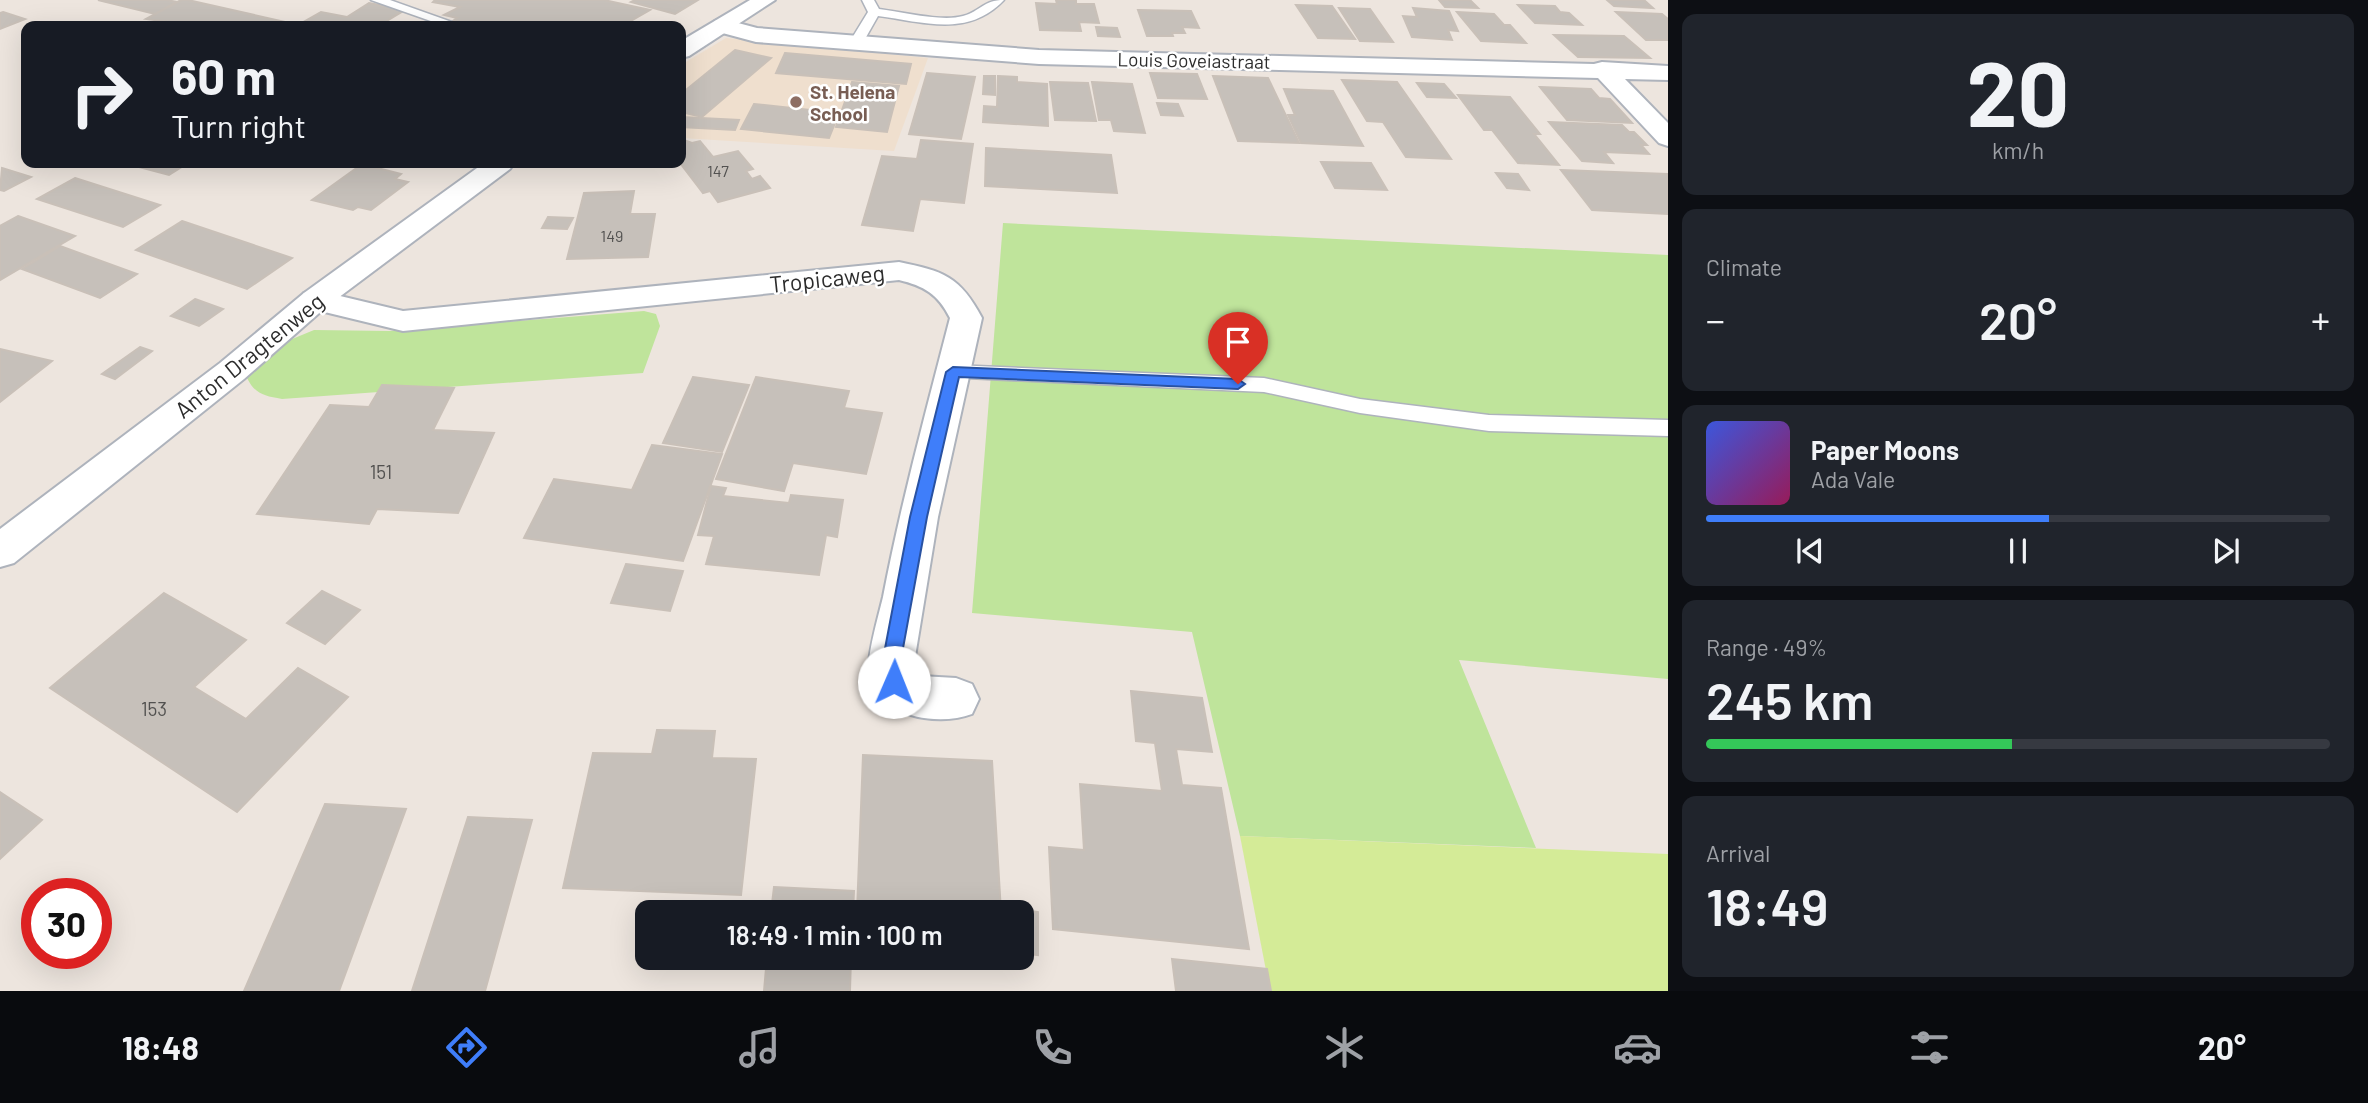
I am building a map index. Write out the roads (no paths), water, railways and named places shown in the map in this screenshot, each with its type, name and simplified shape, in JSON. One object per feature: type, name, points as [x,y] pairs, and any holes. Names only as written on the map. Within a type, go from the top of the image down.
[{"type":"street","points":[[686,48],[723,26],[756,1]]},
{"type":"street","name":"Louis Goveiastraat","points":[[723,26],[757,35],[1039,57],[1602,69],[1668,73]]},
{"type":"street","points":[[1602,69],[1668,138]]},
{"type":"street","name":"Anton Dragtenweg","points":[[0,551],[232,371],[315,300],[494,168]]},
{"type":"street","name":"Tropicaweg","points":[[315,300],[403,321],[898,271],[931,278],[956,295],[966,318],[918,517],[891,670],[894,682],[902,691],[915,697],[956,699]]},
{"type":"lane","points":[[377,0],[442,21]]},
{"type":"lane","points":[[856,43],[871,6],[953,22],[970,19],[998,0]]},
{"type":"lane","points":[[953,372],[1264,385],[1360,406],[1489,424],[1668,428]]},
{"type":"place","name":"St. Helena School","points":[[796,102]]}]
